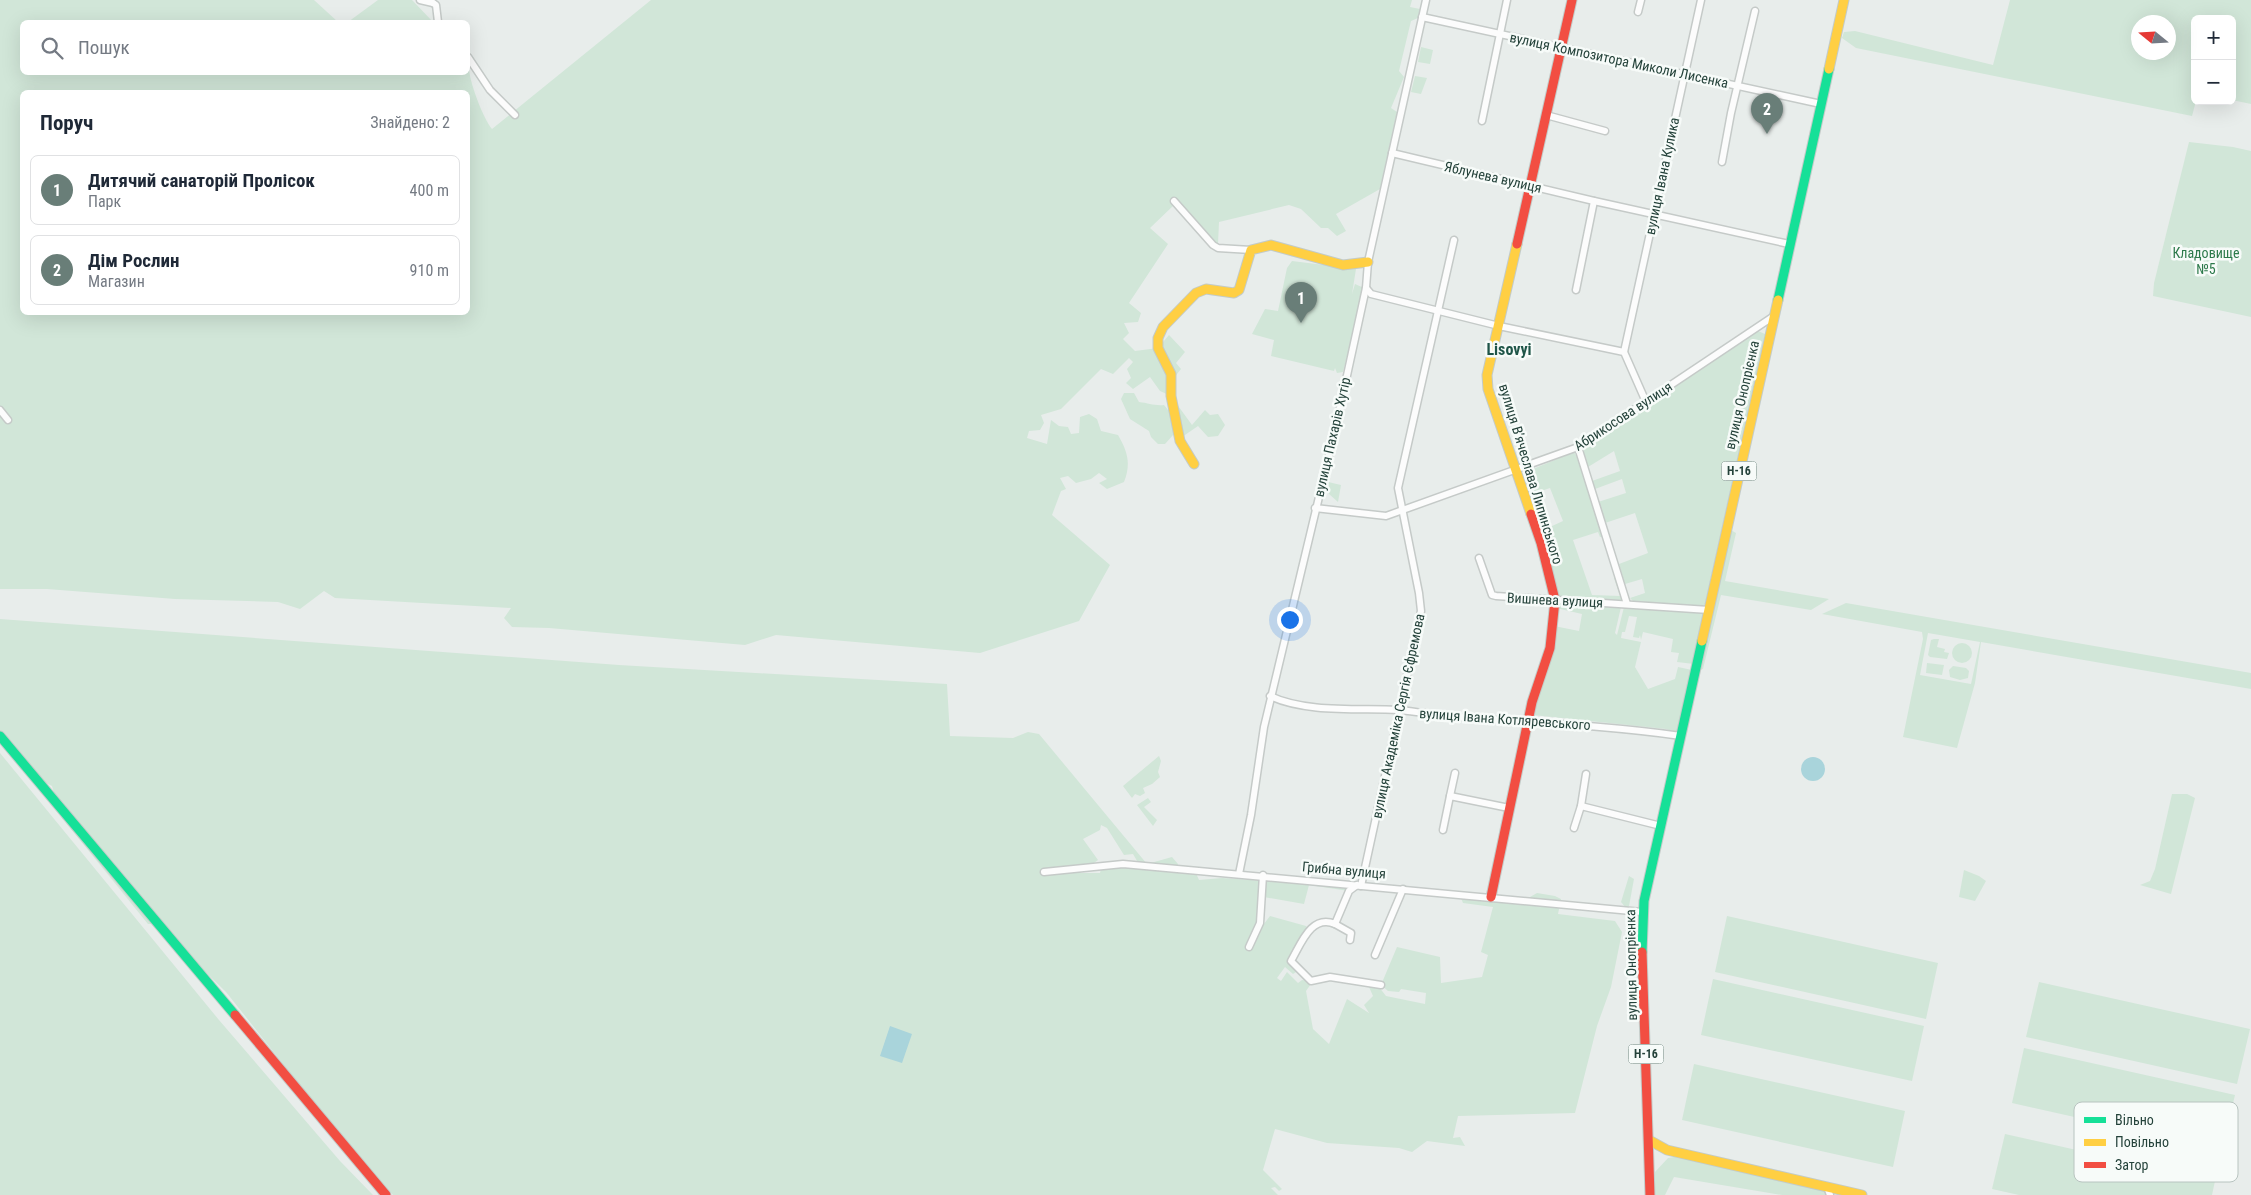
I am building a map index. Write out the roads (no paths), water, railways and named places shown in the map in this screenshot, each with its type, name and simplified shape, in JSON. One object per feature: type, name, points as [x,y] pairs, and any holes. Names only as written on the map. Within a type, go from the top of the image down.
[{"type":"street","points":[[420,0],[435,1],[438,20]]},
{"type":"street","name":"вулиця Пахарів Хутір","points":[[1239,874],[1270,696],[1366,288],[1368,262],[1426,0]]},
{"type":"street","name":"вулиця Композитора Миколи Лисенка","points":[[1482,121],[1507,0]]},
{"type":"street","name":"вулиця Вʼячеслава Липинського","points":[[1491,897],[1539,675],[1550,648],[1555,600],[1541,543],[1488,389],[1487,375],[1572,0]]},
{"type":"street","points":[[1638,12],[1640,0]]},
{"type":"street","name":"вулиця Івана Кулика","points":[[1624,352],[1701,0]]},
{"type":"street","name":"вулиця Онопрієнка","points":[[1650,1195],[1642,912],[1844,0]]},
{"type":"street","name":"вулиця Композитора Миколи Лисенка","points":[[1722,162],[1737,86],[1755,11]]},
{"type":"street","name":"вулиця Композитора Миколи Лисенка","points":[[1422,17],[1821,104]]},
{"type":"street","points":[[470,60],[490,90],[515,115]]},
{"type":"street","points":[[1546,115],[1605,131]]},
{"type":"street","name":"Яблунева вулиця","points":[[1392,153],[1654,215],[1790,244]]},
{"type":"street","points":[[1174,201],[1213,245],[1218,248],[1251,250],[1271,245],[1343,264],[1368,262]]},
{"type":"street","points":[[1576,290],[1594,201]]},
{"type":"street","name":"вулиця Академіка Сергія Єфремова","points":[[1359,885],[1400,710],[1421,608],[1400,509],[1398,497],[1399,479],[1454,240]]},
{"type":"street","points":[[1194,464],[1180,441],[1171,396],[1170,374],[1158,348],[1158,338],[1163,327],[1196,293],[1206,289],[1234,293],[1239,290],[1251,250]]},
{"type":"street","points":[[1366,288],[1371,294],[1438,312],[1624,352],[1646,402]]},
{"type":"street","name":"Абрикосова вулиця","points":[[1315,508],[1380,516],[1578,447],[1774,316]]},
{"type":"street","points":[[0,410],[8,420]]},
{"type":"street","name":"Вишнева вулиця","points":[[1578,447],[1627,604]]},
{"type":"street","name":"Вишнева вулиця","points":[[1479,558],[1492,595],[1709,610]]},
{"type":"street","name":"вулиця Івана Котляревського","points":[[1270,696],[1283,702],[1306,706],[1400,710],[1442,716],[1594,725],[1681,736]]},
{"type":"street","points":[[0,736],[386,1195]]},
{"type":"street","points":[[1443,830],[1454,773]]},
{"type":"street","points":[[1574,828],[1581,806],[1586,774]]},
{"type":"street","points":[[1450,796],[1509,808]]},
{"type":"street","points":[[1581,806],[1661,826]]},
{"type":"street","name":"Грибна вулиця","points":[[1044,872],[1122,864],[1263,875],[1642,912]]},
{"type":"street","points":[[1249,947],[1260,926],[1263,875]]},
{"type":"street","points":[[1346,884],[1349,891]]},
{"type":"street","points":[[1335,924],[1349,891],[1359,885]]},
{"type":"street","points":[[1375,955],[1403,888]]},
{"type":"street","points":[[1350,940],[1351,934],[1335,924],[1322,921],[1314,924],[1292,961],[1311,981],[1330,977],[1381,985]]},
{"type":"street","points":[[1649,1140],[1667,1150],[1829,1191],[1862,1195]]},
{"type":"water","points":[[1813,757],[1822,760],[1825,769],[1822,778],[1813,781],[1804,778],[1801,769],[1804,760]]},
{"type":"water","points":[[890,1026],[912,1034],[902,1063],[880,1056]]},
{"type":"place","name":"Дім Рослин","points":[[1767,134]]},
{"type":"place","name":"Дитячий санаторій Пролісок","points":[[1301,323]]},
{"type":"district","name":"Lisovyi","points":[[1509,349]]},
{"type":"park label","name":"Кладовище №5","points":[[2206,262]]}]
